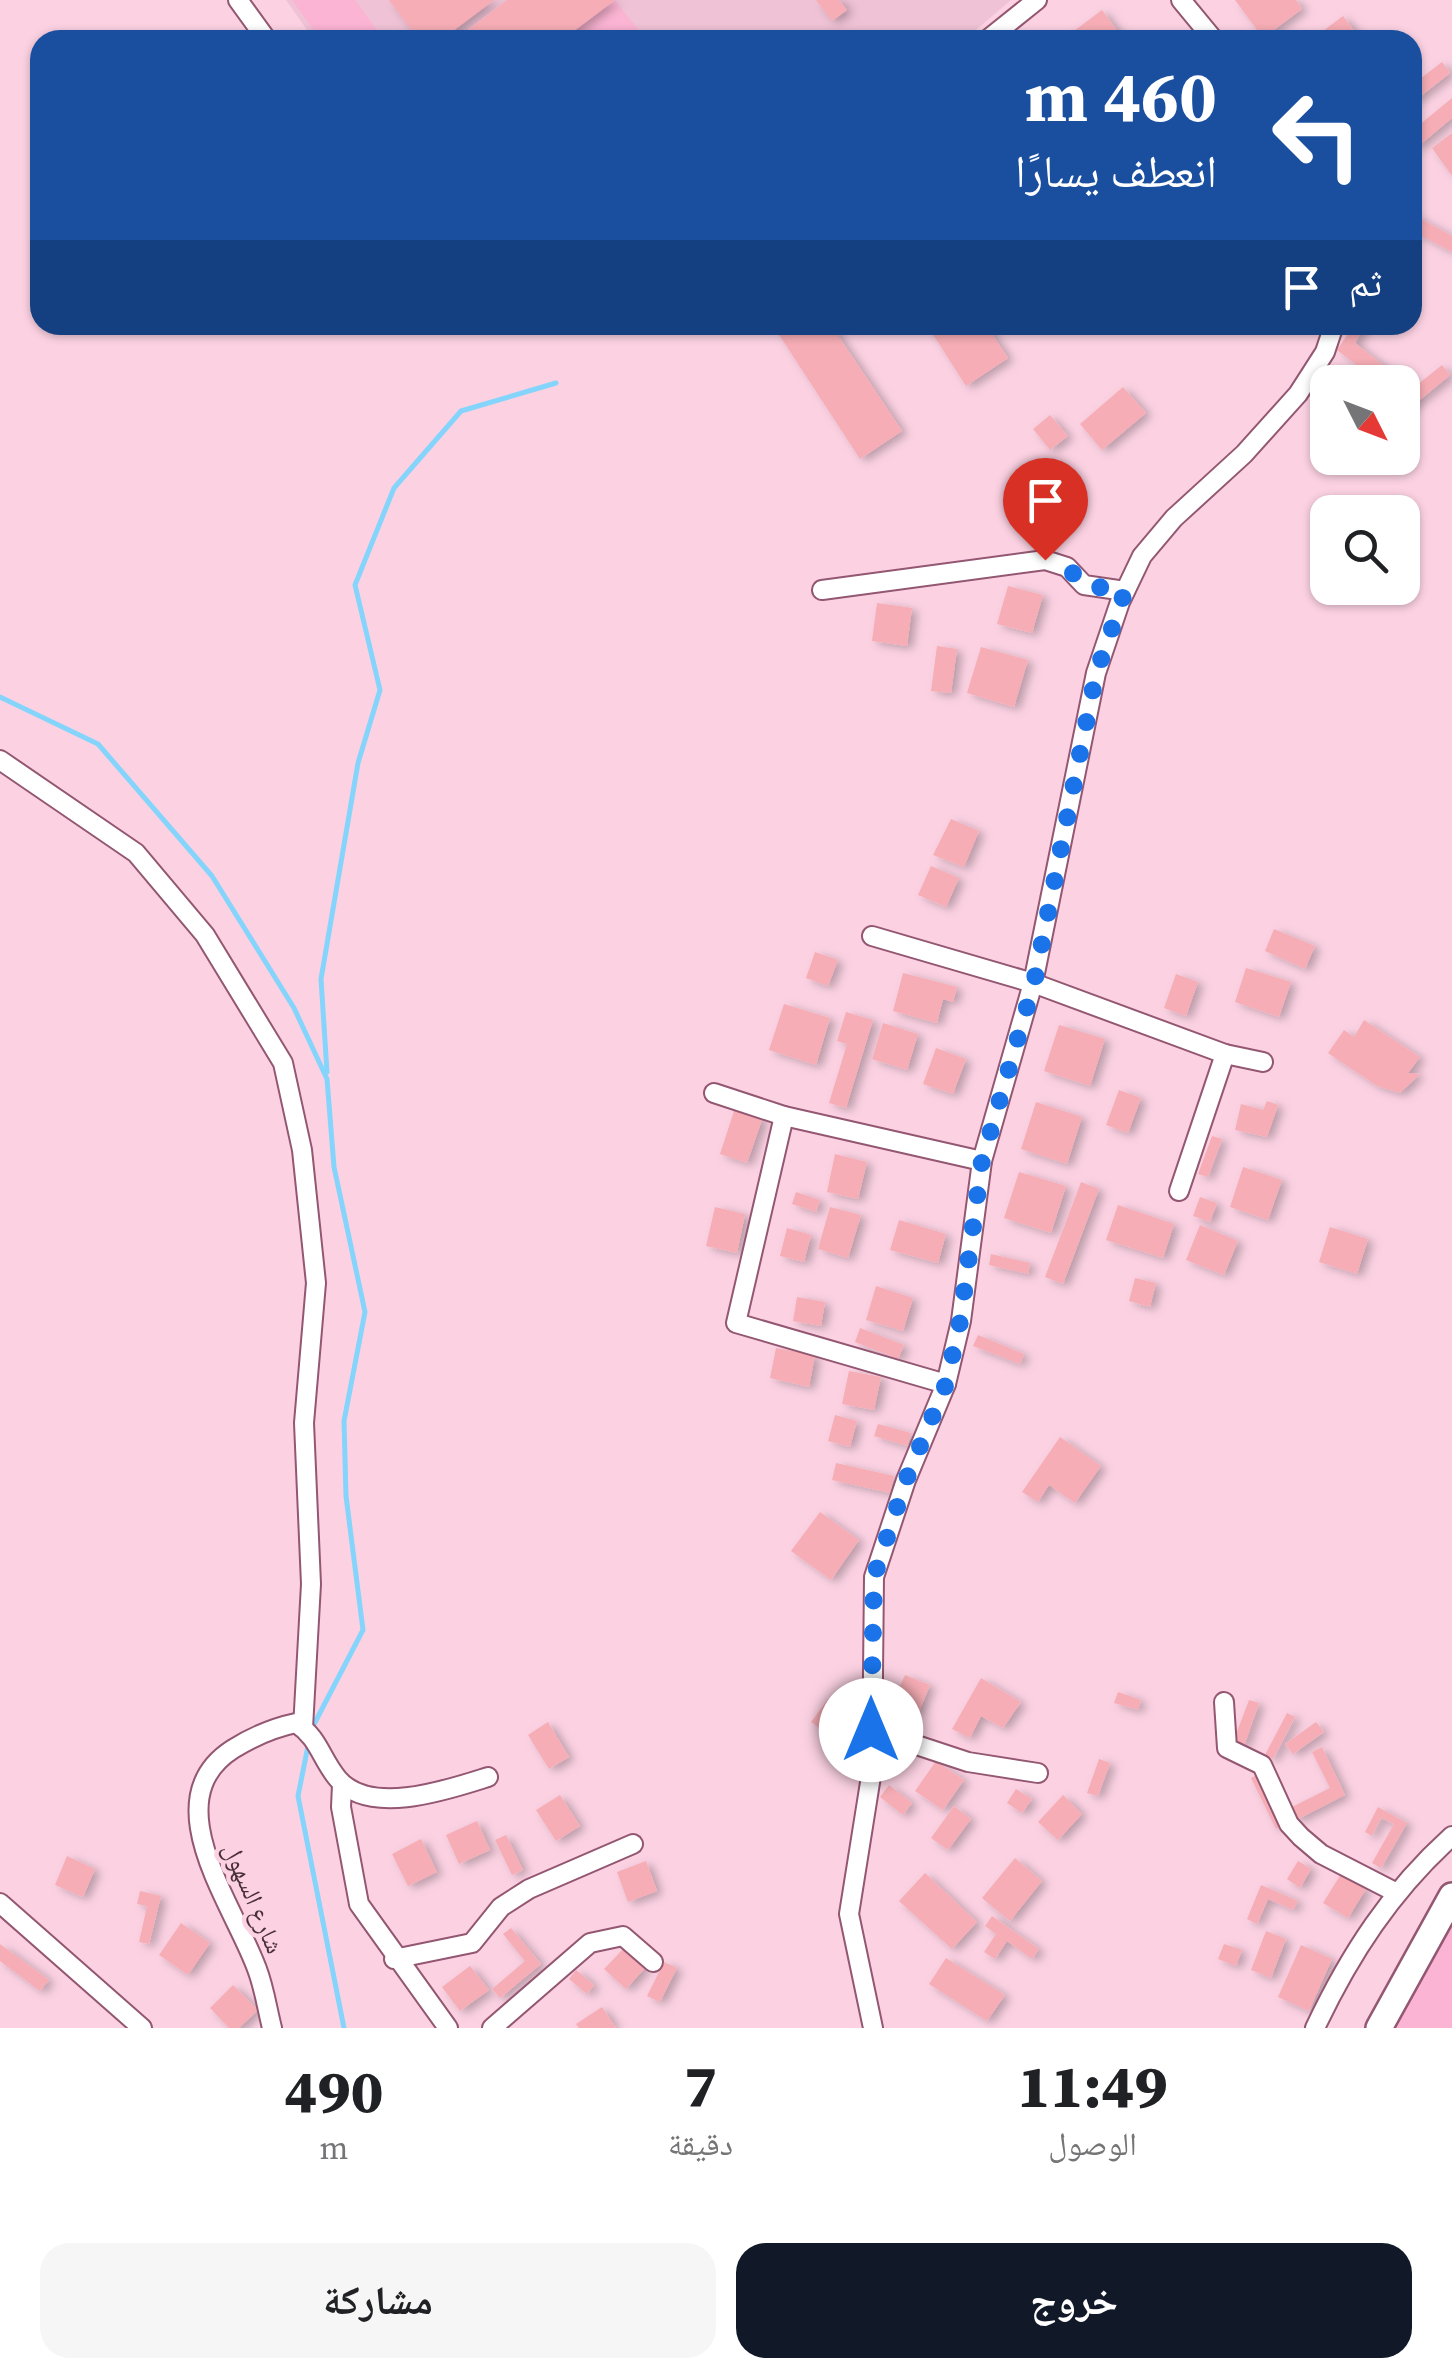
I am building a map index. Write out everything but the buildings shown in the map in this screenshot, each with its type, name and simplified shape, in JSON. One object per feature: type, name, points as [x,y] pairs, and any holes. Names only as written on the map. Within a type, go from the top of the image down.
[{"type":"highway","points":[[1379,2028],[1452,1896]]},
{"type":"street","points":[[238,0],[260,30]]},
{"type":"street","points":[[999,30],[1036,0]]},
{"type":"street","points":[[1182,0],[1206,30]]},
{"type":"street","points":[[873,2028],[849,1914],[872,1770],[874,1577],[906,1480],[946,1384],[960,1322],[982,1161],[1034,983],[1096,674],[1125,591],[1157,536],[1244,454],[1298,394],[1325,352],[1331,335]]},
{"type":"street","points":[[822,590],[1045,560],[1067,567],[1084,585],[1125,591]]},
{"type":"street","points":[[0,760],[136,853],[205,935],[284,1063],[302,1150],[316,1283],[304,1423],[311,1584],[300,1726],[320,1745],[342,1785],[341,1808],[359,1904],[394,1959],[448,2028]]},
{"type":"street","points":[[872,936],[1034,983],[1225,1054],[1263,1062]]},
{"type":"street","points":[[1180,1191],[1225,1054]]},
{"type":"street","points":[[714,1092],[784,1116],[982,1161]]},
{"type":"street","points":[[784,1116],[736,1323],[946,1384]]},
{"type":"street","points":[[1224,1702],[1227,1748],[1262,1765],[1289,1824],[1300,1837],[1321,1854],[1395,1892]]},
{"type":"street","name":"شارع السهول","points":[[272,2028],[258,1970],[198,1824],[200,1787],[216,1760],[252,1737],[300,1726]]},
{"type":"street","points":[[871,1730],[968,1762],[1038,1774]]},
{"type":"street","points":[[342,1785],[362,1793],[406,1798],[488,1777]]},
{"type":"street","points":[[1315,2028],[1364,1937],[1395,1892],[1452,1836]]},
{"type":"street","points":[[394,1959],[472,1944],[501,1907],[515,1898],[632,1844]]},
{"type":"street","points":[[0,1903],[142,2028]]},
{"type":"street","points":[[492,2028],[590,1943],[623,1936],[653,1962]]},
{"type":"shaded area","points":[[286,0],[1011,0],[976,30],[307,30]]},
{"type":"shaded area","points":[[292,0],[355,0],[377,30],[314,30]]},
{"type":"shaded area","points":[[615,0],[638,30],[575,30]]},
{"type":"shaded area","points":[[1452,1917],[1452,2028],[1376,2028]]},
{"type":"waterway","points":[[327,1072],[321,979],[358,763],[380,690],[355,585],[394,488],[461,411],[556,383]]},
{"type":"waterway","points":[[0,697],[98,744],[212,876],[294,1008],[327,1079],[334,1167],[365,1312],[344,1421],[346,1496],[363,1630],[311,1730]]},
{"type":"waterway","points":[[309,1741],[298,1796],[344,2028]]},
{"type":"route","points":[[871,1730],[874,1577],[906,1480],[946,1384],[960,1322],[982,1161],[1034,983],[1096,674],[1125,591],[1084,585],[1067,567],[1045,560]]}]
